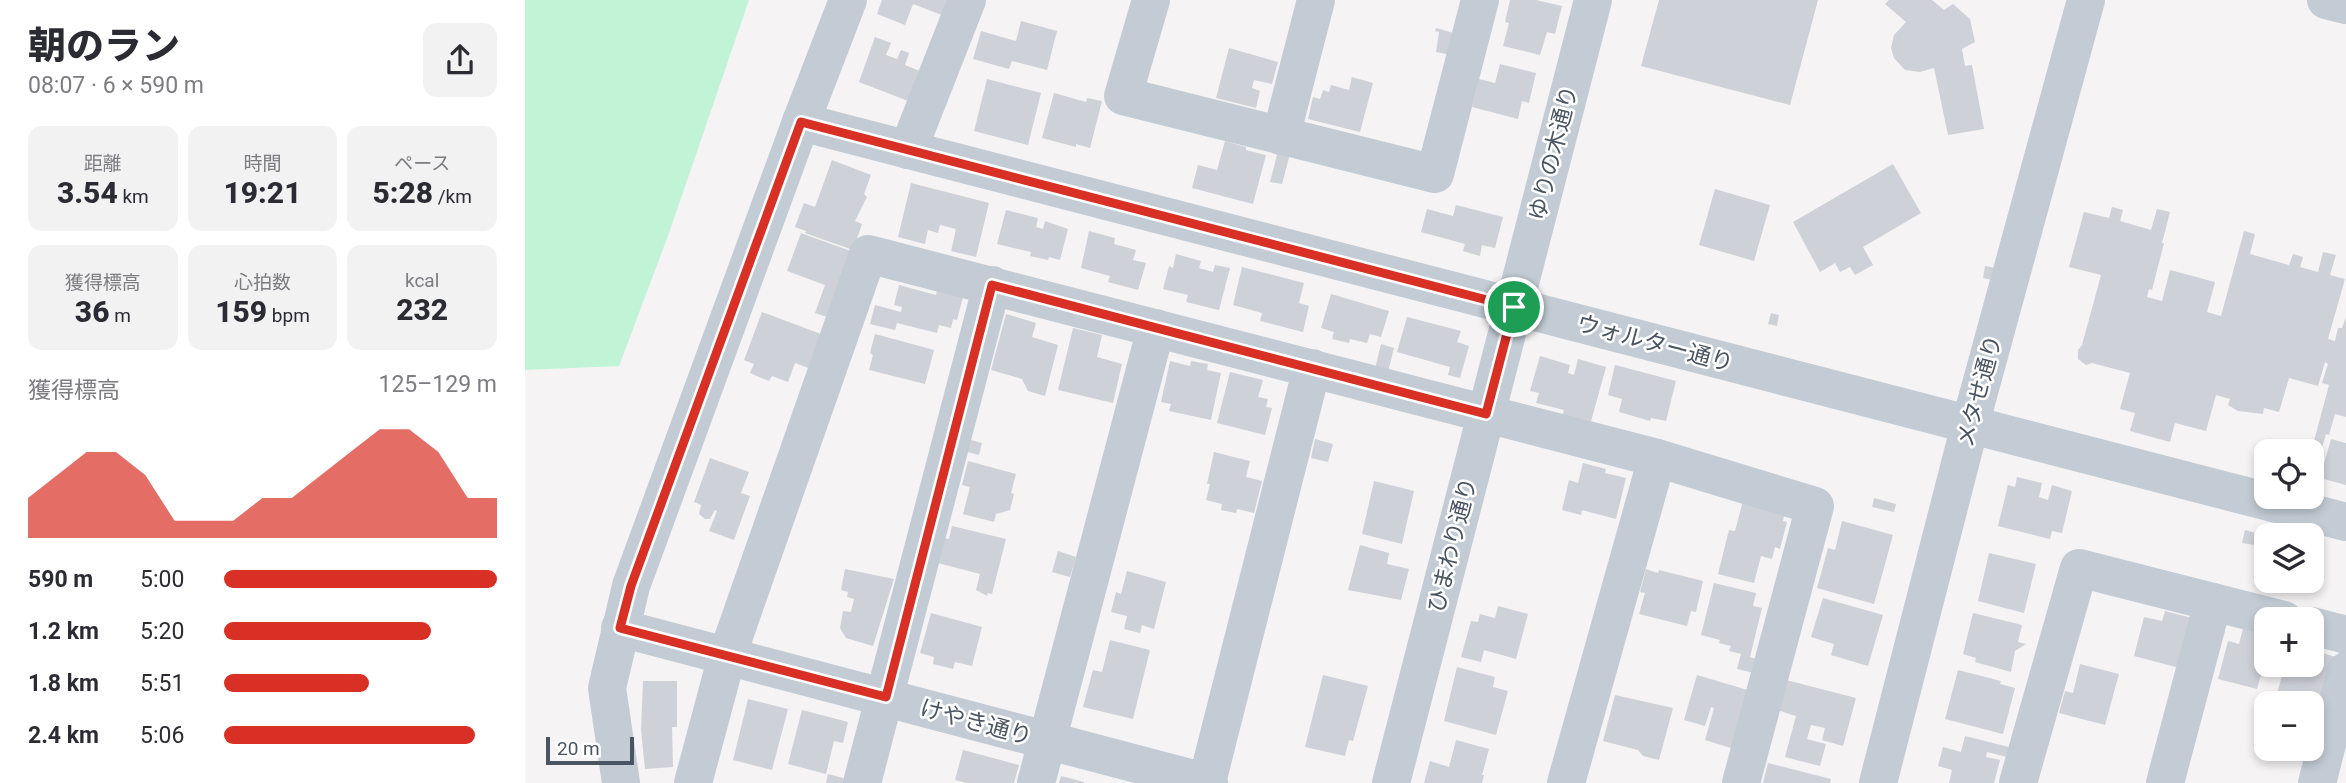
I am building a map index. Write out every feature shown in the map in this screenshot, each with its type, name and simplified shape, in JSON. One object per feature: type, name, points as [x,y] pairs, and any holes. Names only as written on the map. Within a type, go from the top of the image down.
[{"type":"street","points":[[621,783],[607,688],[631,586],[848,0]]},
{"type":"street","points":[[908,150],[967,0]]},
{"type":"street","points":[[1151,0],[1123,96],[1435,174],[1481,0]]},
{"type":"street","points":[[1281,136],[1316,0]]},
{"type":"street","name":"ゆりの木通り","points":[[1514,307],[1593,0]]},
{"type":"street","name":"メタせ通り","points":[[1878,783],[1970,425],[2086,0]]},
{"type":"street","points":[[2326,0],[2346,5]]},
{"type":"street","name":"ウォルター通り","points":[[801,122],[2346,522]]},
{"type":"street","points":[[692,783],[727,656],[868,254],[1657,457],[1815,506],[1741,783]]},
{"type":"street","points":[[862,783],[992,285]]},
{"type":"street","name":"ひまわり通り","points":[[1391,783],[1514,307]]},
{"type":"street","points":[[1036,783],[1156,328]]},
{"type":"street","points":[[1208,783],[1312,368]]},
{"type":"street","points":[[1566,783],[1657,457]]},
{"type":"street","points":[[2018,783],[2079,568],[2254,612]]},
{"type":"street","points":[[2165,783],[2213,602]]},
{"type":"street","name":"けやき通り","points":[[620,628],[1208,783]]},
{"type":"street","points":[[2324,629],[2346,635]]},
{"type":"street","points":[[2317,783],[2346,671]]},
{"type":"green space","points":[[525,0],[749,0],[669,233],[619,366],[525,370]]},
{"type":"building","points":[[882,0],[947,0],[942,15],[913,4],[905,25],[877,14]]},
{"type":"building","points":[[1510,0],[1536,0],[1562,6],[1555,34],[1547,32],[1540,55],[1503,46],[1509,23],[1505,22]]},
{"type":"building","points":[[1659,0],[1818,0],[1790,105],[1641,66]]},
{"type":"building","points":[[1889,0],[1932,0],[1944,10],[1953,4],[1970,19],[1975,42],[1962,49],[1965,66],[1972,65],[1984,129],[1948,135],[1934,68],[1920,72],[1905,70],[1894,58],[1891,48],[1894,35],[1906,22],[1885,4]]},
{"type":"building","points":[[1021,21],[1057,31],[1047,70],[1012,61],[1009,69],[973,59],[981,31],[1016,41]]},
{"type":"building","points":[[1436,28],[1457,34],[1452,55],[1436,52],[1439,32],[1435,31]]},
{"type":"building","points":[[875,37],[891,43],[886,55],[897,59],[901,50],[909,53],[905,65],[920,71],[908,101],[859,82]]},
{"type":"building","points":[[1229,48],[1278,62],[1272,84],[1254,80],[1252,88],[1260,91],[1256,108],[1216,98]]},
{"type":"building","points":[[1500,64],[1536,73],[1529,103],[1522,101],[1518,119],[1472,107],[1479,79],[1495,83]]},
{"type":"building","points":[[1352,77],[1373,83],[1360,132],[1308,119],[1313,97],[1320,99],[1323,90],[1329,92],[1331,85],[1349,90]]},
{"type":"building","points":[[987,79],[1041,93],[1028,145],[974,131]]},
{"type":"building","points":[[1054,93],[1086,102],[1087,98],[1102,101],[1090,148],[1042,138]]},
{"type":"building","points":[[1225,141],[1266,155],[1253,204],[1192,188],[1198,165],[1217,170]]},
{"type":"building","points":[[1278,151],[1290,154],[1282,184],[1270,182]]},
{"type":"building","points":[[832,160],[871,175],[864,194],[867,197],[855,221],[862,224],[853,250],[795,227],[804,203],[815,207]]},
{"type":"building","points":[[1893,164],[1921,213],[1863,247],[1873,265],[1855,275],[1850,267],[1840,272],[1835,263],[1820,272],[1793,222]]},
{"type":"building","points":[[911,183],[989,203],[976,257],[951,251],[956,229],[940,225],[938,233],[928,230],[925,244],[898,237]]},
{"type":"building","points":[[1715,189],[1770,205],[1754,261],[1699,245]]},
{"type":"building","points":[[1456,205],[1503,217],[1495,248],[1482,245],[1480,256],[1463,251],[1465,244],[1421,232],[1427,209],[1453,216]]},
{"type":"building","points":[[2112,207],[2123,210],[2120,221],[2151,230],[2157,209],[2170,212],[2152,290],[2149,289],[2147,297],[2162,301],[2170,270],[2215,282],[2207,312],[2221,316],[2244,231],[2255,234],[2250,254],[2289,265],[2293,254],[2303,257],[2300,267],[2318,272],[2323,252],[2336,255],[2330,275],[2345,279],[2328,339],[2335,341],[2338,328],[2342,328],[2346,317],[2346,417],[2335,414],[2329,435],[2326,434],[2324,441],[2314,439],[2329,385],[2322,383],[2328,364],[2325,362],[2318,386],[2289,378],[2279,412],[2264,408],[2263,414],[2238,411],[2228,405],[2230,399],[2216,395],[2206,431],[2175,423],[2170,442],[2130,431],[2135,413],[2120,409],[2130,373],[2092,363],[2086,365],[2078,359],[2078,350],[2082,345],[2101,275],[2069,267],[2084,212],[2109,218]]},
{"type":"building","points":[[1006,210],[1038,218],[1036,227],[1043,229],[1045,221],[1068,229],[1060,260],[1030,256],[1031,252],[997,244]]},
{"type":"building","points":[[1089,231],[1115,238],[1114,244],[1136,250],[1133,260],[1146,263],[1138,290],[1108,282],[1110,276],[1081,268]]},
{"type":"building","points":[[801,233],[856,253],[833,319],[815,313],[825,285],[787,271]]},
{"type":"building","points":[[1176,254],[1201,261],[1199,268],[1213,272],[1215,265],[1230,268],[1219,310],[1186,302],[1188,295],[1163,289],[1169,266],[1173,268]]},
{"type":"building","points":[[1985,266],[1995,268],[1992,280],[1983,278]]},
{"type":"building","points":[[1242,267],[1304,283],[1299,303],[1309,306],[1303,332],[1260,321],[1262,313],[1233,305]]},
{"type":"building","points":[[899,285],[936,295],[937,291],[963,297],[957,320],[953,319],[951,328],[939,325],[937,333],[897,323],[895,330],[870,324],[875,305],[901,312],[902,307],[894,305]]},
{"type":"building","points":[[1331,294],[1389,311],[1381,337],[1370,334],[1367,343],[1332,339],[1334,332],[1321,328]]},
{"type":"building","points":[[762,312],[821,334],[808,368],[795,363],[788,382],[772,376],[769,381],[750,373],[754,364],[744,360]]},
{"type":"building","points":[[1771,313],[1779,315],[1777,326],[1768,324]]},
{"type":"building","points":[[1006,314],[1036,323],[1032,337],[1058,345],[1045,396],[1028,391],[1022,379],[991,370]]},
{"type":"building","points":[[1407,317],[1461,331],[1457,342],[1469,346],[1460,378],[1448,375],[1450,367],[1397,352]]},
{"type":"building","points":[[1073,328],[1102,335],[1097,357],[1122,364],[1113,403],[1058,390]]},
{"type":"building","points":[[875,334],[934,350],[925,384],[869,370]]},
{"type":"building","points":[[1381,344],[1394,348],[1388,372],[1375,369]]},
{"type":"building","points":[[1540,356],[1570,365],[1568,373],[1574,375],[1578,359],[1606,367],[1590,425],[1562,417],[1564,410],[1536,403],[1539,393],[1530,391]]},
{"type":"building","points":[[1170,361],[1190,366],[1191,361],[1208,364],[1207,370],[1221,373],[1211,420],[1169,411],[1171,404],[1161,402]]},
{"type":"building","points":[[1615,365],[1676,381],[1666,421],[1651,418],[1650,421],[1619,412],[1622,399],[1608,395]]},
{"type":"building","points":[[1230,372],[1263,380],[1258,397],[1268,399],[1266,407],[1272,408],[1265,435],[1217,423]]},
{"type":"building","points":[[967,439],[982,443],[979,455],[964,451]]},
{"type":"building","points":[[1315,439],[1333,444],[1328,462],[1311,458]]},
{"type":"building","points":[[2331,439],[2346,443],[2346,485],[2324,479],[2324,464]]},
{"type":"building","points":[[1214,452],[1250,461],[1246,477],[1262,481],[1254,513],[1237,509],[1236,513],[1221,510],[1222,504],[1206,500]]},
{"type":"building","points":[[710,458],[749,472],[741,493],[750,496],[734,540],[709,531],[717,511],[715,510],[710,519],[705,519],[699,514],[701,505],[694,502]]},
{"type":"building","points":[[968,461],[1016,474],[1010,510],[996,514],[994,522],[963,514],[970,487],[962,485]]},
{"type":"building","points":[[1583,463],[1606,469],[1605,473],[1626,478],[1616,519],[1582,510],[1581,515],[1562,510],[1569,480],[1578,483]]},
{"type":"building","points":[[2017,477],[2042,483],[2039,497],[2048,500],[2052,485],[2072,491],[2062,533],[2052,531],[2050,539],[1998,526],[2008,485],[2015,487]]},
{"type":"building","points":[[1374,481],[1414,491],[1402,544],[1362,534]]},
{"type":"building","points":[[1874,498],[1896,504],[1894,512],[1872,507]]},
{"type":"building","points":[[1743,501],[1785,511],[1783,521],[1787,522],[1780,549],[1775,547],[1772,559],[1761,556],[1754,583],[1718,574],[1729,530],[1735,531]]},
{"type":"building","points":[[1842,521],[1893,535],[1874,604],[1817,588],[1828,548],[1835,550]]},
{"type":"building","points":[[952,526],[1006,539],[992,594],[988,593],[987,596],[976,590],[980,574],[938,563],[944,538],[949,539]]},
{"type":"building","points":[[2245,530],[2254,532],[2254,545],[2242,543]]},
{"type":"building","points":[[1360,545],[1389,553],[1387,564],[1409,569],[1401,600],[1348,590]]},
{"type":"building","points":[[1058,551],[1076,557],[1070,577],[1052,572]]},
{"type":"building","points":[[1989,553],[2036,564],[2024,613],[1978,601]]},
{"type":"building","points":[[845,569],[894,579],[873,646],[846,638],[840,628],[843,611],[851,612],[854,599],[847,597],[848,592],[841,590]]},
{"type":"building","points":[[1646,569],[1703,581],[1696,612],[1691,611],[1687,626],[1639,614],[1645,593],[1640,592]]},
{"type":"building","points":[[1127,571],[1166,582],[1154,629],[1142,625],[1140,633],[1124,629],[1127,616],[1111,612],[1116,592],[1121,594]]},
{"type":"building","points":[[1714,583],[1756,593],[1753,606],[1762,608],[1750,657],[1762,661],[1759,674],[1737,669],[1741,654],[1729,651],[1731,646],[1719,643],[1720,640],[1701,635]]},
{"type":"building","points":[[1823,598],[1883,615],[1868,666],[1831,655],[1834,644],[1811,637]]},
{"type":"building","points":[[1498,606],[1528,614],[1516,659],[1484,650],[1481,662],[1461,657],[1471,621],[1478,622],[1480,614],[1495,618]]},
{"type":"building","points":[[2165,611],[2192,618],[2183,669],[2134,656],[2144,617],[2162,621]]},
{"type":"building","points":[[931,613],[982,627],[972,666],[955,662],[953,669],[933,664],[934,657],[920,653]]},
{"type":"building","points":[[1973,613],[2022,625],[2018,642],[2026,644],[2015,651],[2011,672],[1975,662],[1976,658],[1963,654]]},
{"type":"building","points":[[2244,625],[2254,628],[2254,677],[2260,677],[2257,689],[2218,679],[2228,641],[2239,644]]},
{"type":"building","points":[[1110,640],[1150,650],[1133,719],[1083,707],[1093,670],[1102,672]]},
{"type":"building","points":[[2324,654],[2336,657],[2325,719],[2324,691],[2278,691],[2282,677],[2324,677]]},
{"type":"building","points":[[2080,664],[2119,674],[2105,725],[2059,713],[2065,691],[2073,693]]},
{"type":"building","points":[[1457,667],[1495,677],[1493,687],[1508,691],[1496,735],[1444,721]]},
{"type":"building","points":[[1958,670],[2001,681],[2000,684],[2015,688],[2003,734],[1945,719]]},
{"type":"building","points":[[1323,675],[1368,686],[1353,741],[1349,740],[1345,756],[1305,747]]},
{"type":"building","points":[[1697,675],[1751,691],[1734,749],[1705,740],[1714,708],[1711,707],[1705,726],[1684,720]]},
{"type":"building","points":[[1786,680],[1856,698],[1843,746],[1822,740],[1825,728],[1811,725],[1807,739],[1826,744],[1820,766],[1785,757],[1796,716],[1777,710]]},
{"type":"building","points":[[643,681],[677,681],[677,727],[672,727],[673,767],[645,769],[641,730]]},
{"type":"building","points":[[1615,695],[1673,708],[1659,760],[1643,756],[1638,750],[1603,741]]},
{"type":"building","points":[[748,699],[788,709],[772,770],[733,760]]},
{"type":"building","points":[[802,710],[848,722],[843,743],[834,741],[826,774],[788,764]]},
{"type":"building","points":[[1965,736],[2009,747],[2007,757],[1987,752],[1986,757],[2000,760],[1994,783],[1949,783],[1952,770],[1938,766],[1943,747],[1961,752]]},
{"type":"building","points":[[1456,740],[1489,749],[1482,783],[1424,783],[1430,761],[1449,767]]},
{"type":"building","points":[[963,750],[1019,765],[1014,783],[967,783],[955,780]]},
{"type":"building","points":[[1768,763],[1831,779],[1830,783],[1763,783]]},
{"type":"building","points":[[828,774],[846,779],[845,783],[826,783]]},
{"type":"building","points":[[1061,776],[1084,782],[1084,783],[1059,783]]},
{"type":"route","points":[[801,122],[1514,307],[1486,414],[992,285],[886,697],[620,628],[631,586],[801,122]]}]
